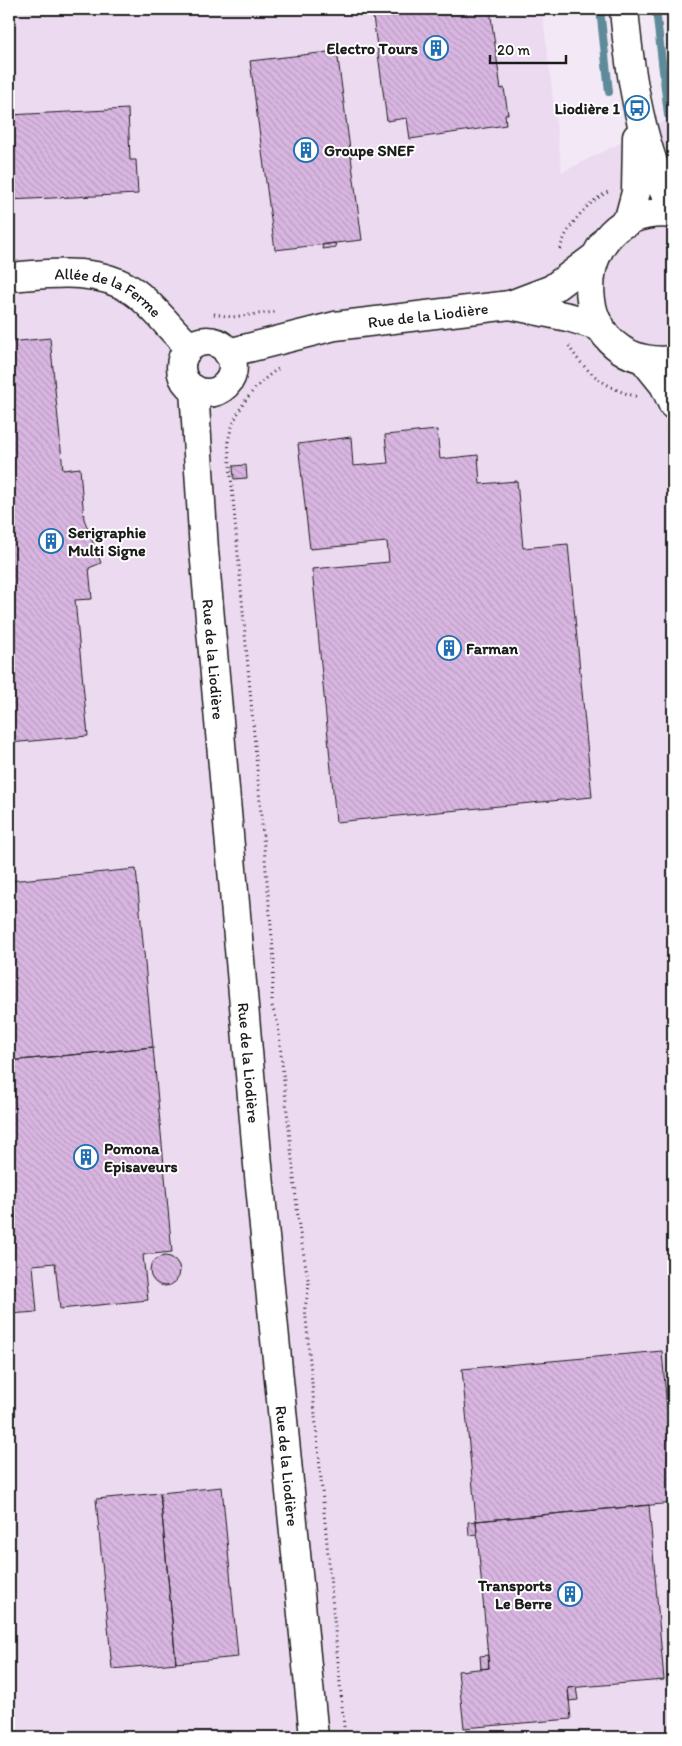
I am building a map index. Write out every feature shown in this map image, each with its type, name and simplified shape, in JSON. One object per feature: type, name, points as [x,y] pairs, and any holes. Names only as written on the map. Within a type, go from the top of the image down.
[{"type":"street","points":[[624,9],[637,108],[636,186],[628,222]]},
{"type":"street","points":[[637,108],[657,176],[673,213],[645,216],[628,222],[609,237],[596,256],[589,280],[589,292],[592,311],[600,327],[619,347],[643,359],[664,385],[673,405]]},
{"type":"street","name":"Rue de la Liodière","points":[[228,353],[335,326],[510,305],[552,289],[596,256]]},
{"type":"street","name":"Allée de la Ferme","points":[[9,277],[72,273],[104,278],[119,283],[146,302],[190,348]]},
{"type":"street","name":"Rue de la Liodière","points":[[510,305],[568,316],[600,327]]},
{"type":"street","points":[[215,342],[228,353],[233,369],[226,384],[211,392],[194,389],[188,384],[181,369],[185,353],[190,348],[198,343],[215,342]]},
{"type":"street","points":[[643,359],[673,360]]},
{"type":"street","name":"Rue de la Liodière","points":[[194,389],[204,550],[258,1166],[314,1737]]},
{"type":"path","points":[[559,252],[572,225],[587,208],[611,190]]},
{"type":"path","points":[[567,342],[575,356],[590,372],[609,386],[630,395],[646,398]]},
{"type":"path","points":[[283,365],[252,391],[237,415],[230,430],[228,457],[274,960],[272,1005],[278,1024],[299,1227],[309,1285],[305,1308],[345,1737]]},
{"type":"shaded area","points":[[39,9],[542,9],[562,172],[673,117],[673,1737],[9,1737],[9,19]]},
{"type":"building","name":"Electro Tours","points":[[372,9],[490,9],[501,89],[504,88],[508,114],[505,114],[506,125],[410,139],[407,118],[387,121]]},
{"type":"building","name":"Groupe SNEF","points":[[337,51],[362,240],[275,250],[250,61]]},
{"type":"building","points":[[128,109],[130,160],[136,160],[138,194],[9,200],[9,115]]},
{"type":"building","points":[[335,243],[336,247],[323,249],[322,245]]},
{"type":"building","name":"Serigraphie Multi Signe","points":[[50,338],[63,470],[80,468],[84,519],[101,563],[89,568],[92,599],[75,600],[88,736],[9,743],[9,342]]},
{"type":"building","name":"Farman","points":[[437,430],[440,459],[478,455],[480,484],[517,481],[523,548],[568,544],[592,797],[336,822],[312,569],[389,562],[387,542],[310,549],[298,444],[351,437],[353,466],[388,463],[385,435]]},
{"type":"building","points":[[246,465],[247,478],[234,479],[233,466]]},
{"type":"building","points":[[136,869],[153,1047],[9,1061],[9,881]]},
{"type":"building","name":"Pomona Episaveurs","points":[[153,1047],[172,1252],[143,1255],[148,1300],[60,1309],[55,1263],[33,1265],[37,1312],[9,1314],[9,1061]]},
{"type":"building","points":[[165,1256],[176,1260],[180,1271],[176,1282],[165,1286],[154,1282],[150,1271],[154,1260]]},
{"type":"building","points":[[662,1351],[673,1478],[673,1503],[476,1521],[462,1369]]},
{"type":"building","points":[[222,1487],[238,1657],[176,1663],[160,1493]]},
{"type":"building","points":[[160,1493],[176,1663],[112,1669],[96,1499]]},
{"type":"building","name":"Transports Le Berre","points":[[649,1505],[664,1680],[568,1688],[571,1719],[464,1728],[458,1671],[489,1668],[476,1521]]},
{"type":"building","points":[[476,1521],[477,1534],[469,1535],[468,1522]]},
{"type":"building","points":[[488,1655],[489,1668],[481,1669],[480,1656]]},
{"type":"building","points":[[576,1687],[578,1700],[569,1701],[568,1688]]},
{"type":"waterway","points":[[600,9],[609,92]]},
{"type":"waterway","points":[[656,9],[668,115]]},
{"type":"place","name":"Electro Tours","points":[[436,48]]},
{"type":"place","name":"Liodière 1","points":[[637,108]]},
{"type":"place","name":"Groupe SNEF","points":[[306,150]]},
{"type":"place","name":"Serigraphie Multi Signe","points":[[51,541]]},
{"type":"place","name":"Farman","points":[[449,648]]},
{"type":"place","name":"Pomona Episaveurs","points":[[86,1157]]},
{"type":"place","name":"Transports Le Berre","points":[[570,1594]]}]
